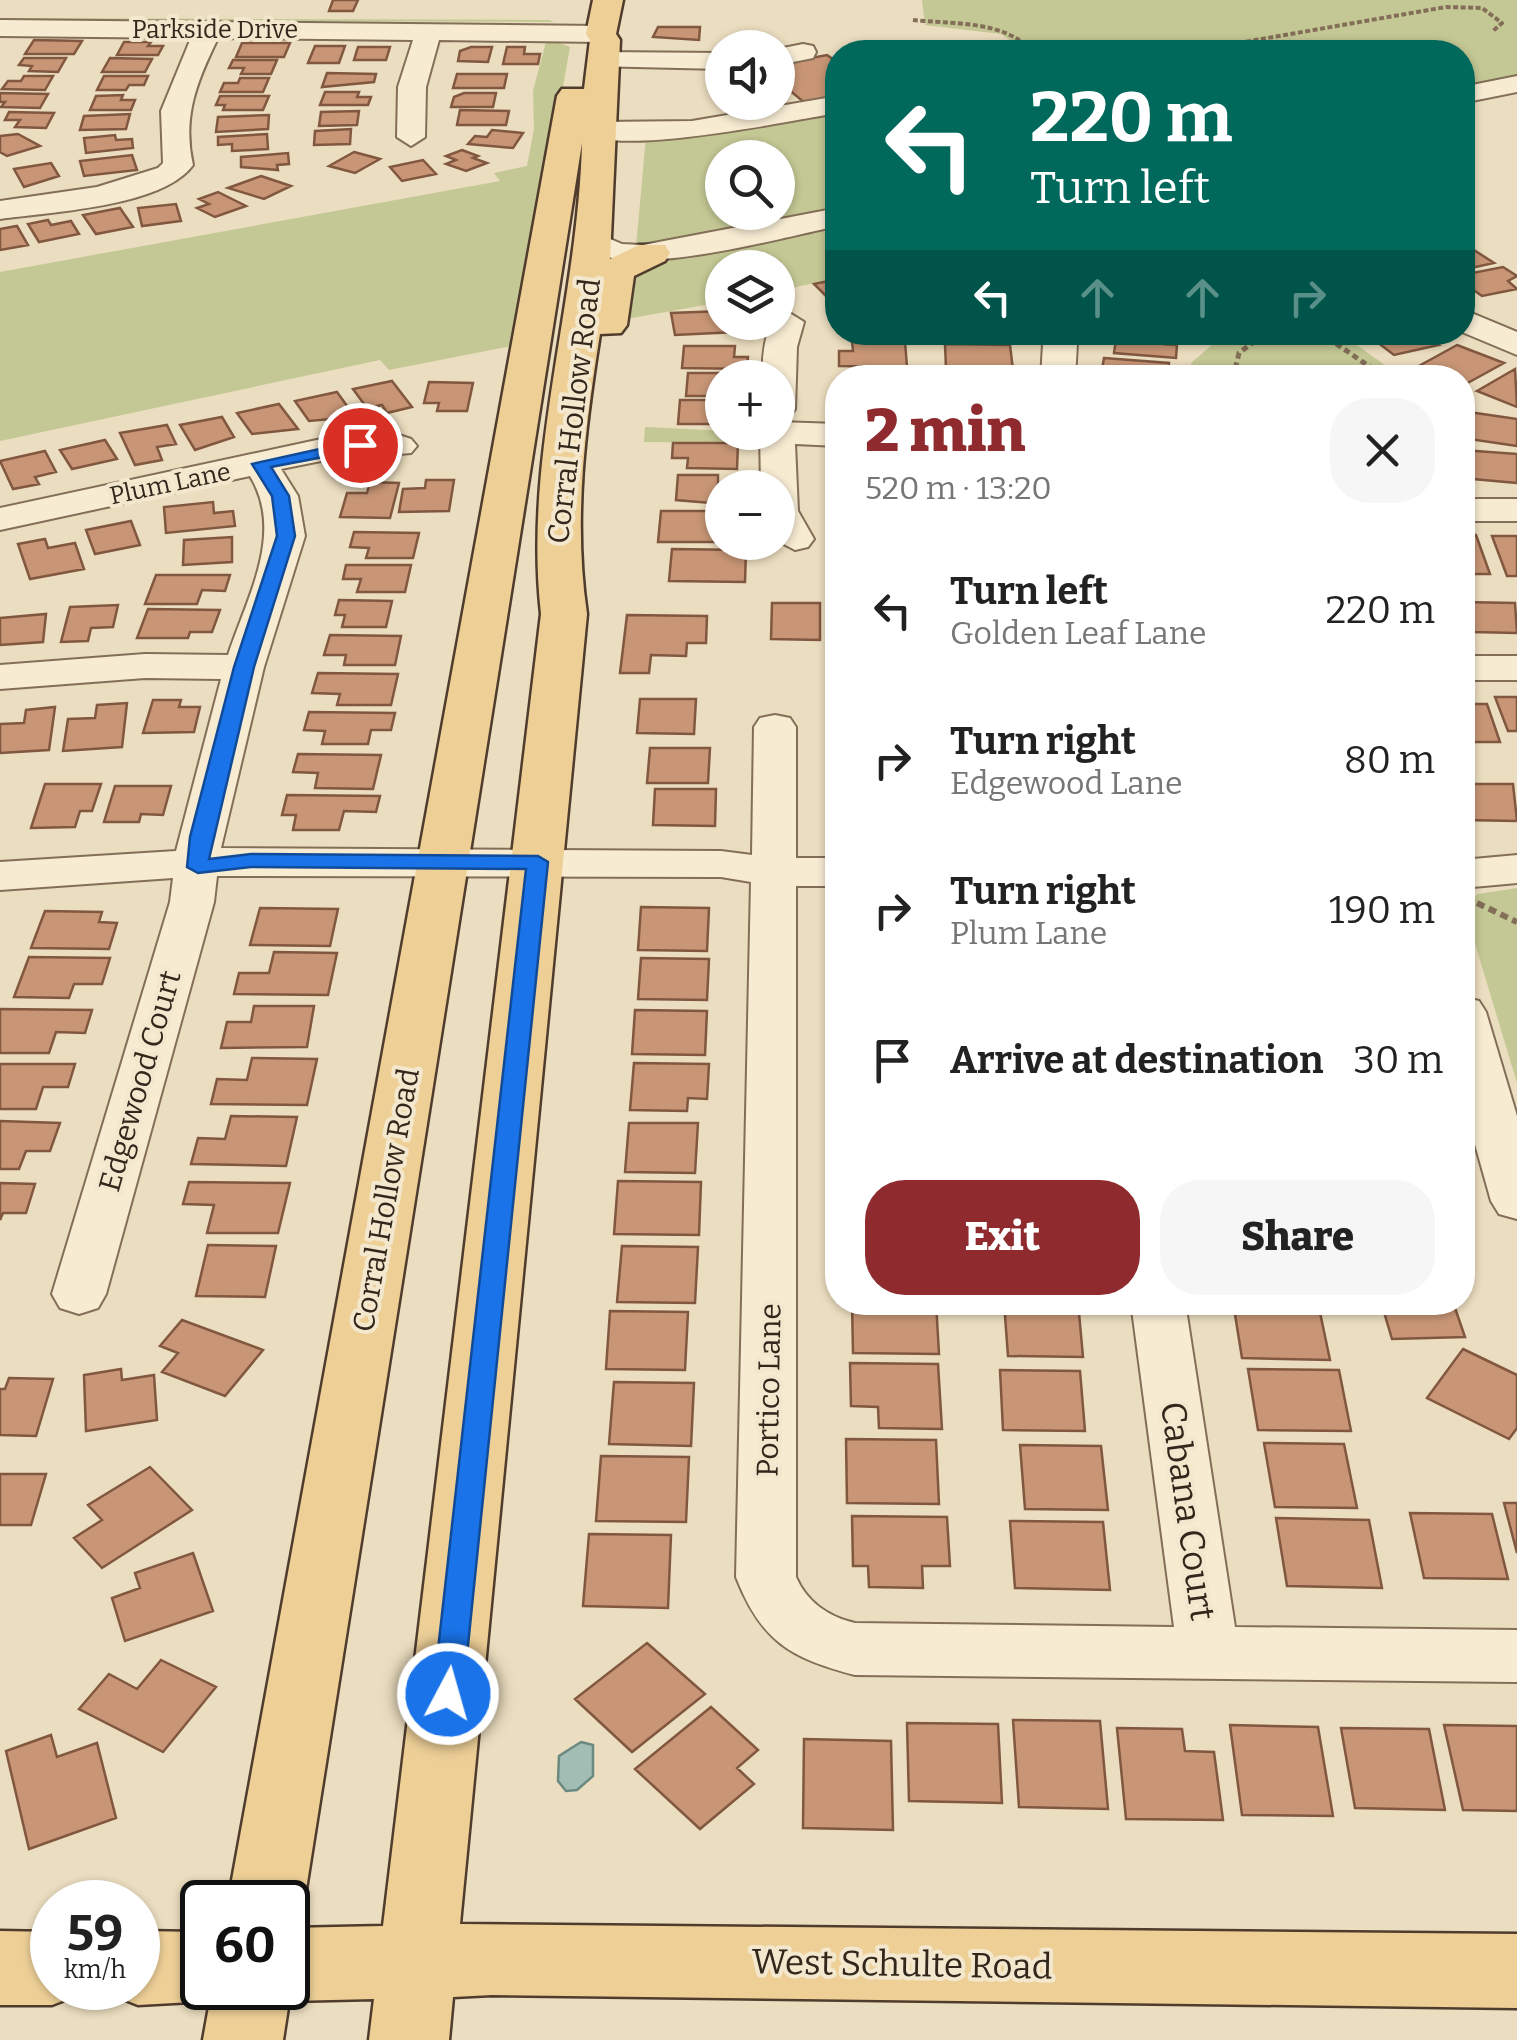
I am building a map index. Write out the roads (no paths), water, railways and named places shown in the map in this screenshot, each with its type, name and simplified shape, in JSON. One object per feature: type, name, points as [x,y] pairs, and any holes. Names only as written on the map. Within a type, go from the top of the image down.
[{"type":"main road","name":"Corral Hollow Road","points":[[409,2040],[564,614],[557,570],[558,506],[596,225],[603,30]]},
{"type":"main road","name":"Corral Hollow Road","points":[[270,1880],[581,50],[603,30]]},
{"type":"main road","points":[[553,209],[576,205],[596,225]]},
{"type":"main road","points":[[564,614],[579,548],[614,275],[630,260],[652,253]]},
{"type":"main road","name":"West Schulte Road","points":[[310,1964],[419,1960],[1517,1971]]},
{"type":"main road","points":[[0,1968],[30,1968]]},
{"type":"main road","points":[[243,2040],[248,2010]]},
{"type":"street","name":"Parkside Drive","points":[[0,28],[603,30],[705,57]]},
{"type":"street","points":[[0,210],[146,185],[172,176],[178,165],[170,132],[175,100],[209,28]]},
{"type":"street","points":[[411,137],[412,87],[429,30]]},
{"type":"street","points":[[1475,91],[1517,84]]},
{"type":"street","points":[[1475,93],[1517,109]]},
{"type":"street","points":[[600,131],[692,130],[825,106]]},
{"type":"street","points":[[596,225],[616,253],[652,253],[825,220]]},
{"type":"street","points":[[1475,325],[1517,344]]},
{"type":"street","points":[[795,434],[825,435]]},
{"type":"street","name":"Plum Lane","points":[[0,519],[326,449],[399,446]]},
{"type":"street","points":[[778,450],[780,511],[796,539]]},
{"type":"street","name":"Edgewood Court","points":[[79,1294],[198,867],[200,837],[244,667],[286,536],[280,496],[260,464]]},
{"type":"street","points":[[1475,510],[1517,510]]},
{"type":"street","points":[[0,678],[145,666],[244,667]]},
{"type":"street","points":[[1475,668],[1517,668]]},
{"type":"street","name":"Portico Lane","points":[[775,727],[766,1577],[775,1604],[797,1627],[822,1642],[855,1649],[1208,1652]]},
{"type":"street","points":[[0,876],[77,868],[198,867],[246,877],[442,870],[720,881],[775,872],[825,872]]},
{"type":"street","points":[[1475,873],[1517,868]]},
{"type":"street","points":[[1475,1056],[1517,1200]]},
{"type":"street","name":"Cabana Court","points":[[1160,1315],[1208,1652],[1517,1656]]},
{"type":"water","points":[[581,1742],[593,1745],[593,1776],[577,1790],[566,1791],[558,1781],[559,1756]]}]
